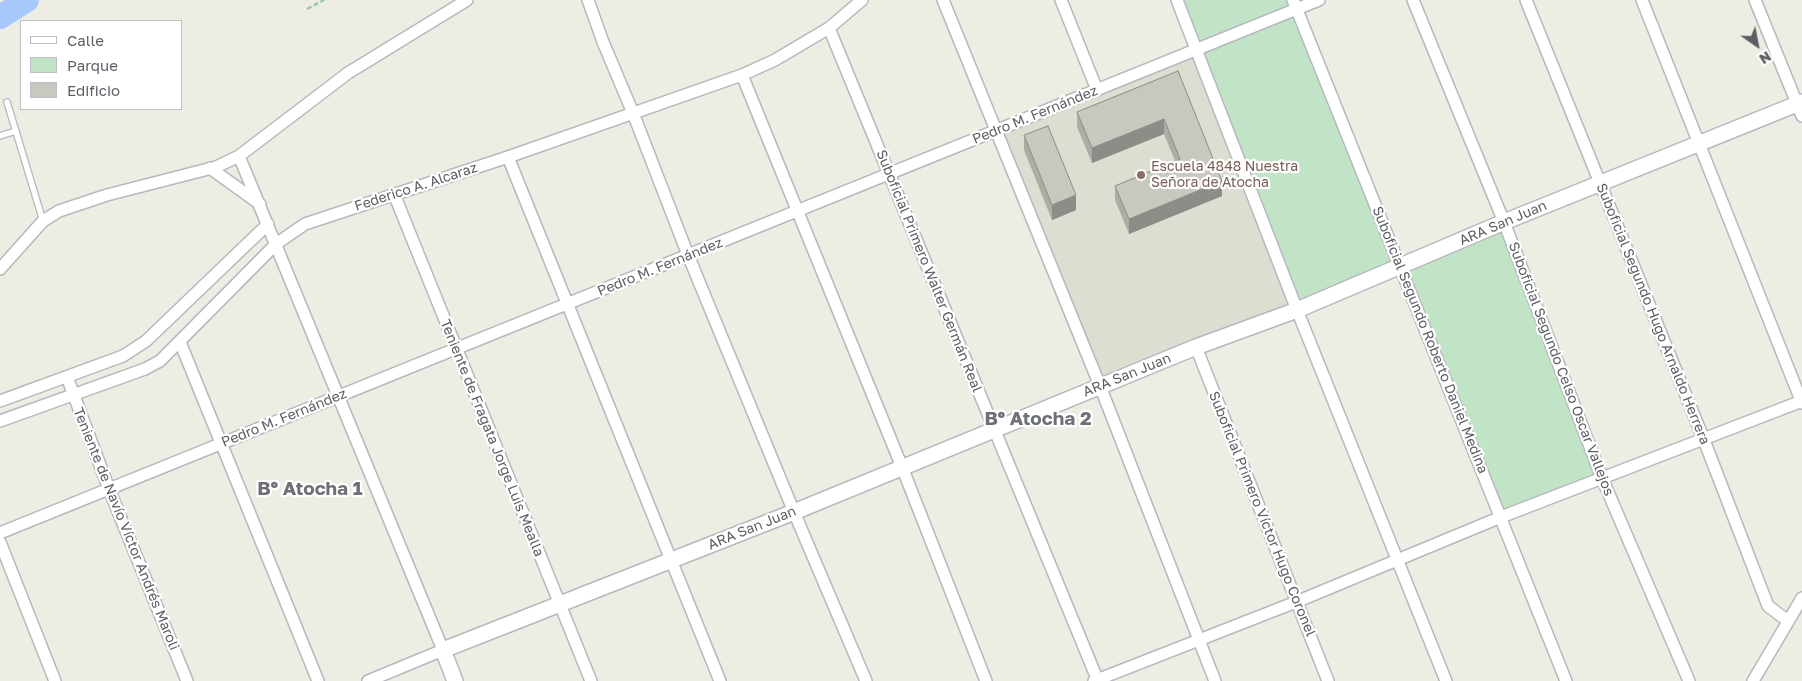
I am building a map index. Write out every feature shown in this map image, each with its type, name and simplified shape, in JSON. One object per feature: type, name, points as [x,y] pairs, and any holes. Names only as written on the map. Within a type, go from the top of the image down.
[{"type":"street","points":[[0,269],[44,221],[59,211],[107,195],[210,168],[240,156],[266,138],[324,90],[348,73],[467,0]]},
{"type":"street","points":[[588,0],[688,256],[866,681]]},
{"type":"street","name":"Federico A. Alcaraz","points":[[0,421],[145,370],[160,361],[276,244],[305,224],[508,157],[742,75],[775,60],[829,28],[862,0]]},
{"type":"street","points":[[943,0],[1100,386],[1215,681]]},
{"type":"street","points":[[1061,0],[1097,90]]},
{"type":"street","points":[[1177,0],[1446,681]]},
{"type":"street","name":"Pedro M. Fernández","points":[[0,533],[1196,50],[1295,4],[1319,0]]},
{"type":"street","name":"Suboficial Segundo Celso Oscar Vallejos","points":[[1413,0],[1504,222],[1602,478],[1689,681]]},
{"type":"street","name":"Suboficial Segundo Hugo Arnaldo Herrera","points":[[1526,0],[1704,440],[1768,606],[1788,621]]},
{"type":"street","points":[[1096,680],[1296,602],[1501,517],[1802,402],[1642,0]]},
{"type":"street","points":[[1755,0],[1800,107]]},
{"type":"street","name":"Suboficial Segundo Roberto Daniel Medina","points":[[1295,4],[1566,681]]},
{"type":"street","name":"Suboficial Primero Walter Germán Real","points":[[829,28],[1096,680]]},
{"type":"street","points":[[742,75],[796,212],[902,468],[986,681]]},
{"type":"street","name":"ARA San Juan","points":[[368,681],[794,512],[1196,347],[1298,310],[1504,222],[1699,144],[1800,107]]},
{"type":"street","points":[[240,156],[455,681]]},
{"type":"street","points":[[508,157],[720,681]]},
{"type":"street","points":[[210,168],[260,204]]},
{"type":"street","name":"Teniente de Fragata Jorge Luis Mealla","points":[[394,194],[591,681]]},
{"type":"street","points":[[0,401],[123,356],[146,341],[268,224]]},
{"type":"street","points":[[180,342],[318,681]]},
{"type":"street","name":"Suboficial Primero Víctor Hugo Coronel","points":[[1196,347],[1328,681]]},
{"type":"street","name":"Teniente de Navío Víctor Andrés Maroli","points":[[67,377],[109,489],[187,681]]},
{"type":"street","points":[[0,542],[55,681]]},
{"type":"street","points":[[1753,681],[1802,598]]},
{"type":"lane","points":[[7,102],[44,221]]},
{"type":"lane","points":[[0,136],[16,130]]},
{"type":"path","points":[[307,9],[324,0]]},
{"type":"shaded area","points":[[1196,52],[1293,309],[1102,382],[996,131]]},
{"type":"green space","points":[[1177,0],[1293,0],[1400,267],[1297,310]]},
{"type":"green space","points":[[1503,224],[1601,477],[1502,515],[1401,267]]},
{"type":"building","points":[[1178,71],[1222,181],[1129,219],[1115,186],[1180,159],[1164,119],[1092,148],[1077,112]]},
{"type":"building","points":[[1048,126],[1076,195],[1052,205],[1024,135]]},
{"type":"waterway","points":[[0,17],[27,0]]},
{"type":"place","name":"Escuela 4848 Nuestra Señora de Atocha","points":[[1141,175]]},
{"type":"district","name":"Bº Atocha 2","points":[[1038,419]]},
{"type":"district","name":"Bº Atocha 1","points":[[310,489]]}]
